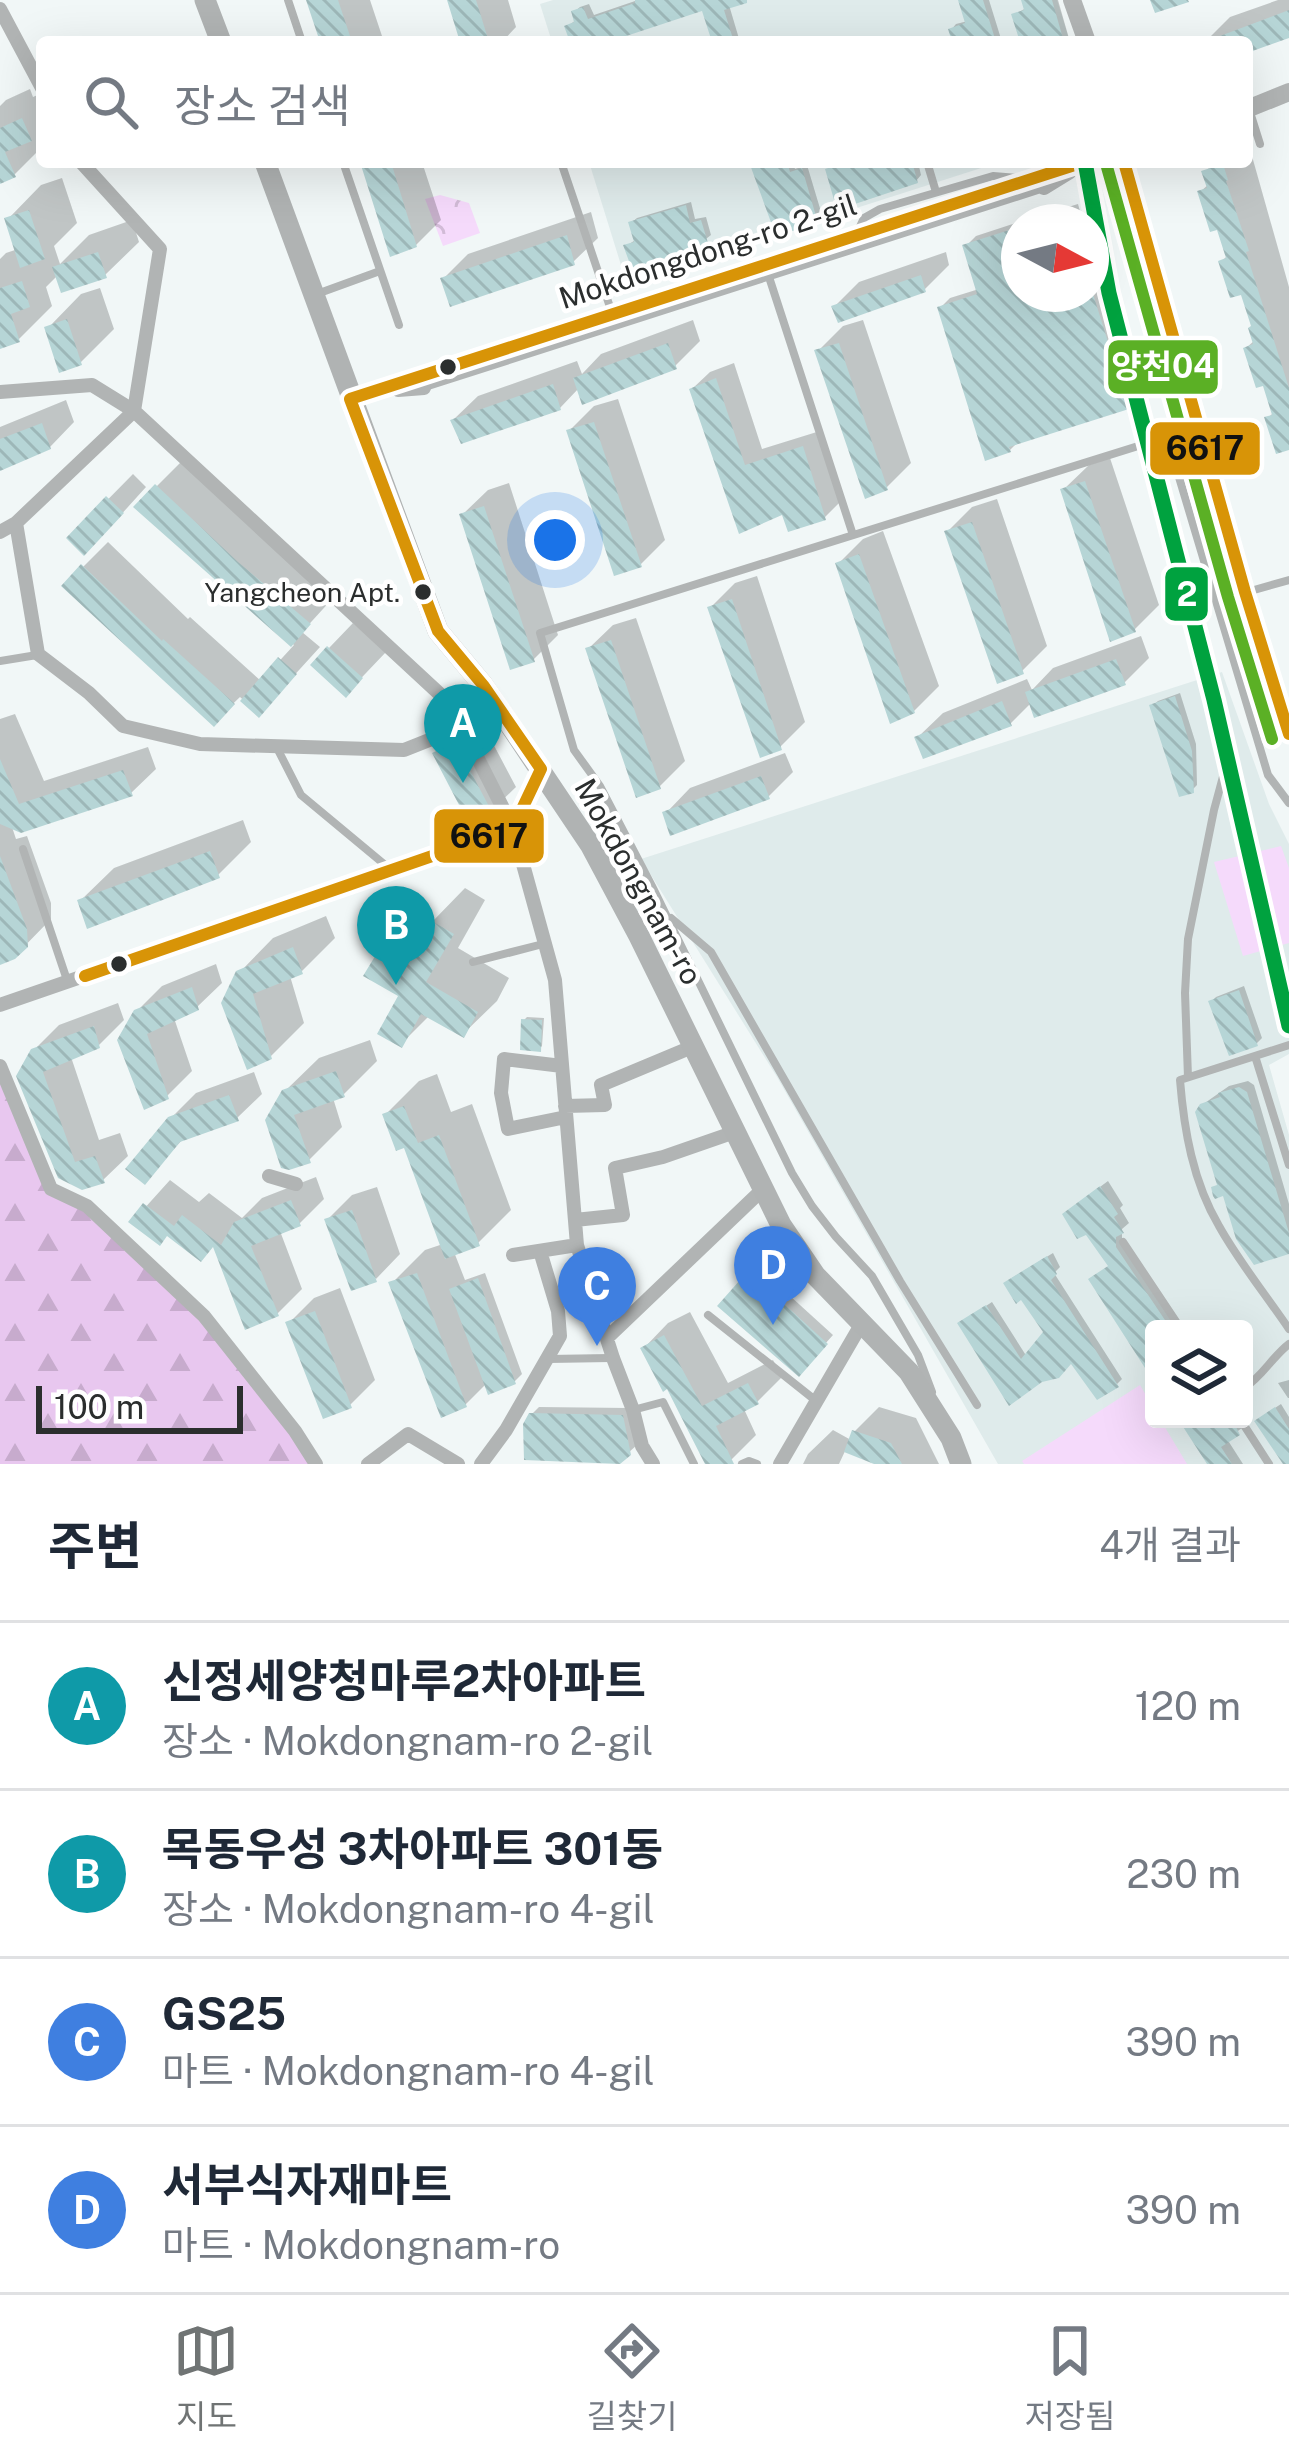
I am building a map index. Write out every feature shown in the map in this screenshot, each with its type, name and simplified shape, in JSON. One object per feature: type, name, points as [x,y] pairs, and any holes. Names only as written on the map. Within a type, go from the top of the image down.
[{"type":"main road","points":[[205,0],[218,36]]},
{"type":"main road","name":"Mokdongnam-ro","points":[[267,168],[438,631],[483,685],[591,845],[781,1225],[815,1275],[909,1372],[961,1464]]},
{"type":"street","points":[[1072,0],[1085,36]]},
{"type":"street","points":[[0,9],[36,77]]},
{"type":"street","points":[[1253,106],[1289,92]]},
{"type":"street","points":[[0,532],[16,523],[134,411],[160,249],[87,168]]},
{"type":"street","name":"Mokdongdong-ro 2-gil","points":[[350,400],[856,235],[1035,184],[1072,168]]},
{"type":"street","points":[[1126,168],[1289,734]]},
{"type":"street","points":[[0,392],[92,386],[134,411],[444,698],[462,727],[513,828],[555,980],[577,1245],[642,1446],[652,1464]]},
{"type":"street","points":[[375,392],[424,388]]},
{"type":"street","points":[[16,523],[38,654],[89,693],[123,727],[200,744],[404,750],[462,727]]},
{"type":"street","points":[[0,1005],[513,828],[541,769]]},
{"type":"street","points":[[562,1066],[504,1059],[501,1093],[508,1129],[605,1105],[601,1085],[692,1047]]},
{"type":"street","points":[[0,1066],[52,1189],[87,1206],[204,1316],[295,1430],[316,1464]]},
{"type":"street","points":[[574,1220],[623,1215],[615,1168],[734,1132]]},
{"type":"street","points":[[269,1176],[296,1184]]},
{"type":"street","points":[[607,1338],[763,1190]]},
{"type":"street","points":[[513,1255],[577,1245]]},
{"type":"street","points":[[481,1464],[560,1336],[558,1311],[540,1251]]},
{"type":"street","points":[[780,1464],[862,1323]]},
{"type":"street","points":[[368,1464],[408,1434],[458,1464]]},
{"type":"lane","points":[[288,0],[300,36]]},
{"type":"lane","points":[[1253,123],[1260,144]]},
{"type":"lane","points":[[345,168],[399,326]]},
{"type":"lane","points":[[563,168],[613,314]]},
{"type":"lane","points":[[929,168],[936,192]]},
{"type":"lane","points":[[856,235],[864,218],[880,209],[936,192],[993,176],[1008,175],[1035,184]]},
{"type":"lane","points":[[424,388],[769,277],[1035,184]]},
{"type":"lane","points":[[313,296],[380,271]]},
{"type":"lane","points":[[769,277],[853,535]]},
{"type":"lane","points":[[950,1438],[918,1355],[872,1276],[836,1238],[792,1173],[600,786],[574,750],[540,634],[1167,436],[1268,775],[1289,800]]},
{"type":"lane","points":[[1246,592],[1289,580]]},
{"type":"lane","points":[[0,661],[38,654]]},
{"type":"lane","points":[[1188,1077],[1188,939],[1231,747],[1216,683]]},
{"type":"lane","points":[[276,746],[301,795],[392,870]]},
{"type":"lane","points":[[23,849],[68,982]]},
{"type":"lane","points":[[665,913],[711,952],[900,1281],[977,1405]]},
{"type":"lane","points":[[473,962],[545,944]]},
{"type":"lane","points":[[1289,1045],[1180,1079],[1192,1160],[1217,1224],[1289,1329]]},
{"type":"lane","points":[[1255,1056],[1289,1165]]},
{"type":"lane","points":[[1123,1242],[1174,1320]]},
{"type":"lane","points":[[708,1315],[817,1401]]},
{"type":"lane","points":[[1253,1380],[1289,1344]]},
{"type":"lane","points":[[545,1359],[613,1358]]},
{"type":"lane","points":[[633,1411],[663,1402],[694,1464]]},
{"type":"lane","points":[[1246,1428],[1269,1464]]},
{"type":"lane","points":[[742,1464],[749,1460],[757,1464]]},
{"type":"shaded area","points":[[553,0],[1057,0],[1068,36],[550,36],[540,4]]},
{"type":"shaded area","points":[[591,168],[981,168],[632,280],[625,278]]},
{"type":"shaded area","points":[[1222,672],[1269,804],[1289,844],[1289,1054],[1269,1065],[1289,1135],[1289,1464],[998,1464],[777,1077],[641,859]]},
{"type":"green space","points":[[440,195],[469,203],[480,233],[443,246],[425,199]]},
{"type":"green space","points":[[1281,846],[1289,868],[1289,943],[1243,956],[1214,862]]},
{"type":"green space","points":[[0,1066],[51,1189],[87,1206],[204,1316],[316,1464],[0,1464]]},
{"type":"green space","points":[[1140,1385],[1145,1394],[1145,1428],[1165,1428],[1187,1464],[1024,1464],[1022,1461]]},
{"type":"building","points":[[306,0],[338,0],[350,36],[318,36]]},
{"type":"building","points":[[447,0],[476,0],[487,36],[458,36]]},
{"type":"building","points":[[747,0],[724,10],[732,36],[710,36],[702,11],[626,36],[568,36],[564,26],[574,22],[571,11],[583,7],[588,19],[635,3]]},
{"type":"building","points":[[958,0],[983,0],[994,36],[950,36],[948,29],[965,23]]},
{"type":"building","points":[[1021,0],[1052,0],[1062,36],[1018,36],[1011,14],[1024,10]]},
{"type":"building","points":[[1150,0],[1188,0],[1189,2],[1155,13]]},
{"type":"building","points":[[1289,10],[1289,38],[1253,51],[1253,36],[1220,36]]},
{"type":"building","points":[[22,118],[32,141],[5,152],[16,177],[0,184],[0,128]]},
{"type":"building","points":[[362,168],[393,168],[417,247],[390,257]]},
{"type":"building","points":[[751,168],[789,168],[790,172],[802,168],[818,223],[776,236]]},
{"type":"building","points":[[914,168],[918,183],[837,210],[825,169]]},
{"type":"building","points":[[1224,168],[1289,388],[1289,450],[1276,454],[1264,417],[1272,415],[1263,386],[1256,388],[1243,348],[1253,344],[1251,326],[1241,295],[1230,298],[1218,261],[1226,258],[1217,230],[1210,232],[1197,191],[1207,188],[1201,171]]},
{"type":"building","points":[[686,205],[690,223],[701,220],[708,243],[697,247],[703,265],[647,284],[642,269],[633,272],[623,245],[634,242],[628,222]]},
{"type":"building","points":[[29,210],[45,259],[20,268],[4,218]]},
{"type":"building","points":[[1001,233],[1001,312],[1099,312],[1129,409],[1009,447],[1011,452],[985,461],[937,307],[977,294],[962,245]]},
{"type":"building","points":[[567,235],[575,265],[450,307],[440,278]]},
{"type":"building","points":[[98,252],[107,278],[61,293],[52,267]]},
{"type":"building","points":[[921,275],[926,292],[838,323],[831,306]]},
{"type":"building","points":[[22,281],[30,307],[11,314],[20,342],[0,349],[0,288]]},
{"type":"building","points":[[67,319],[82,365],[59,373],[44,327]]},
{"type":"building","points":[[668,343],[677,369],[582,405],[573,378]]},
{"type":"building","points":[[839,343],[888,490],[865,499],[814,350]]},
{"type":"building","points":[[716,378],[745,465],[803,446],[826,520],[788,532],[782,515],[739,534],[689,389]]},
{"type":"building","points":[[553,384],[561,410],[461,444],[450,420]]},
{"type":"building","points":[[594,422],[642,567],[614,576],[566,430]]},
{"type":"building","points":[[42,423],[51,449],[0,471],[0,439]]},
{"type":"building","points":[[1085,481],[1136,632],[1110,642],[1060,489]]},
{"type":"building","points":[[155,484],[311,624],[291,647],[133,507]]},
{"type":"building","points":[[106,496],[124,513],[84,556],[66,538]]},
{"type":"building","points":[[484,506],[535,662],[510,670],[459,514]]},
{"type":"building","points":[[972,522],[1024,674],[997,684],[944,531]]},
{"type":"building","points":[[859,554],[915,713],[890,724],[835,563]]},
{"type":"building","points":[[81,564],[235,704],[214,727],[61,586]]},
{"type":"building","points":[[732,599],[782,750],[760,758],[707,607]]},
{"type":"building","points":[[611,640],[661,789],[636,798],[585,648]]},
{"type":"building","points":[[327,646],[363,678],[346,698],[310,665]]},
{"type":"building","points":[[278,657],[297,674],[259,718],[240,701]]},
{"type":"building","points":[[1116,659],[1126,685],[1034,718],[1025,692]]},
{"type":"building","points":[[1175,696],[1192,751],[1194,793],[1179,797],[1149,705]]},
{"type":"building","points":[[1002,701],[1012,726],[923,759],[914,737]]},
{"type":"building","points":[[455,742],[493,814],[470,826],[432,753]]},
{"type":"building","points":[[0,759],[19,804],[123,770],[133,796],[21,833],[0,824]]},
{"type":"building","points":[[761,776],[770,799],[670,836],[662,812]]},
{"type":"building","points":[[210,851],[220,878],[87,929],[77,900]]},
{"type":"building","points":[[0,856],[27,929],[28,947],[0,965]]},
{"type":"building","points":[[430,920],[454,934],[426,982],[478,1012],[464,1038],[421,1014],[402,1048],[377,1034],[398,996],[363,976],[377,953],[403,968]]},
{"type":"building","points":[[293,947],[303,974],[253,994],[272,1059],[247,1070],[221,1003],[236,971]]},
{"type":"building","points":[[192,987],[199,1010],[147,1034],[169,1099],[144,1110],[117,1040],[134,1010]]},
{"type":"building","points":[[1239,990],[1258,1046],[1229,1056],[1208,1001]]},
{"type":"building","points":[[521,1019],[542,1020],[541,1052],[520,1050]]},
{"type":"building","points":[[94,1026],[100,1048],[43,1072],[75,1162],[95,1156],[105,1183],[82,1190],[58,1178],[16,1076],[31,1049]]},
{"type":"building","points":[[336,1071],[345,1097],[294,1115],[311,1163],[281,1168],[265,1120],[282,1090]]},
{"type":"building","points":[[1239,1087],[1247,1092],[1289,1233],[1289,1254],[1254,1265],[1236,1239],[1223,1196],[1213,1196],[1211,1187],[1217,1185],[1195,1112],[1200,1104],[1220,1097],[1218,1093]]},
{"type":"building","points":[[229,1095],[239,1121],[180,1142],[145,1185],[125,1169],[168,1117]]},
{"type":"building","points":[[404,1106],[418,1143],[439,1135],[480,1246],[445,1259],[404,1148],[396,1151],[382,1114]]},
{"type":"building","points":[[1100,1186],[1118,1214],[1114,1217],[1124,1233],[1116,1237],[1116,1247],[1165,1320],[1145,1320],[1145,1368],[1088,1279],[1108,1266],[1086,1235],[1077,1239],[1062,1214]]},
{"type":"building","points":[[291,1200],[301,1226],[251,1246],[279,1316],[245,1330],[213,1247],[201,1262],[167,1236],[160,1246],[128,1222],[143,1203],[174,1226],[182,1215],[221,1245],[234,1222]]},
{"type":"building","points":[[352,1210],[377,1282],[351,1291],[324,1219]]},
{"type":"building","points":[[1047,1256],[1057,1274],[1051,1280],[1119,1387],[1097,1400],[1071,1364],[1059,1378],[1042,1382],[1009,1406],[957,1323],[986,1305],[1021,1359],[1043,1332],[1003,1283]]},
{"type":"building","points":[[748,1271],[828,1344],[799,1377],[717,1306]]},
{"type":"building","points":[[417,1273],[467,1407],[441,1418],[388,1282]]},
{"type":"building","points":[[478,1278],[516,1384],[488,1395],[449,1289]]},
{"type":"building","points":[[315,1311],[352,1408],[323,1419],[285,1322]]},
{"type":"building","points":[[664,1335],[702,1406],[748,1383],[759,1404],[716,1426],[734,1464],[705,1464],[667,1389],[663,1392],[640,1348]]},
{"type":"building","points":[[1275,1407],[1289,1429],[1289,1464],[1283,1464],[1254,1421]]},
{"type":"building","points":[[529,1413],[623,1415],[631,1455],[620,1464],[524,1460],[523,1424]]},
{"type":"building","points":[[1184,1428],[1236,1428],[1240,1435],[1221,1447],[1232,1464],[1207,1464]]},
{"type":"building","points":[[852,1430],[891,1443],[902,1464],[874,1464],[844,1452]]},
{"type":"transit line","name":"6617","points":[[85,976],[513,828],[541,769],[483,685],[438,631],[350,399],[1065,168]]},
{"type":"transit line","name":"2","points":[[1086,168],[1109,293],[1214,700],[1289,1026]]},
{"type":"transit line","name":"양천04","points":[[1107,168],[1272,739]]},
{"type":"transit line","name":"6617","points":[[1126,168],[1289,734]]},
{"type":"place","name":"Yangcheon Apt.","points":[[423,592]]},
{"type":"place","name":"신정세양청마루2차아파트","points":[[463,783]]},
{"type":"place","name":"목동우성 3차아파트 301동","points":[[396,985]]},
{"type":"place","name":"서부식자재마트","points":[[773,1325]]},
{"type":"place","name":"GS25","points":[[597,1346]]}]
